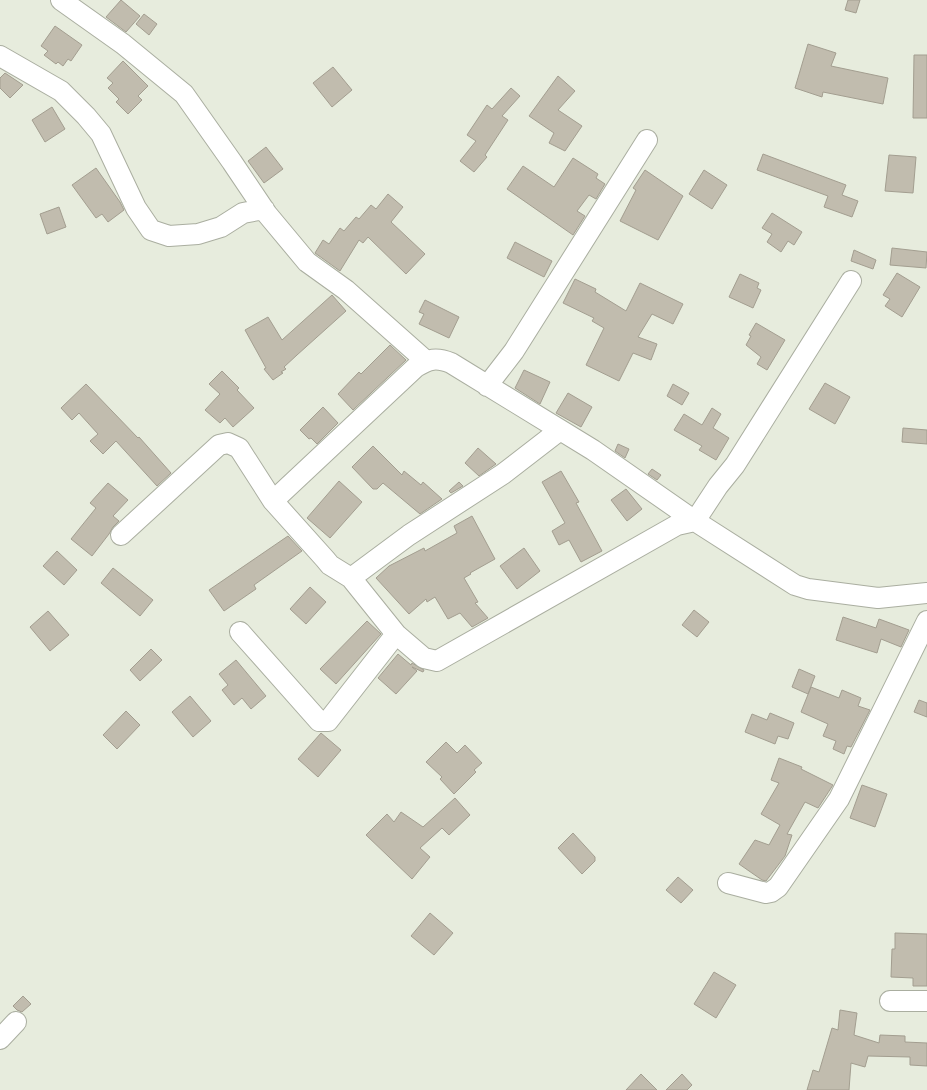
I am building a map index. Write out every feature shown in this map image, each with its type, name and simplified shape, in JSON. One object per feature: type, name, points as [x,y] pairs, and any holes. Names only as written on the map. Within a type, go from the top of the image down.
[{"type":"street","points":[[61,0],[123,44],[184,94],[264,209],[307,262],[346,290],[426,361]]},
{"type":"street","points":[[0,56],[61,91],[86,116],[101,134],[136,208],[151,230],[169,236],[198,234],[221,227],[243,213],[264,209]]},
{"type":"street","points":[[487,386],[514,351],[646,140]]},
{"type":"street","points":[[121,535],[219,444],[228,443],[239,448],[273,501],[330,564],[351,578],[396,634],[424,658],[437,661],[677,525],[695,521],[718,486],[736,465],[851,282]]},
{"type":"street","points":[[273,501],[416,367],[433,359],[451,363],[593,450],[695,521],[795,585],[808,589],[878,598],[927,593]]},
{"type":"street","points":[[351,578],[409,535],[503,474],[560,430]]},
{"type":"street","points":[[728,883],[766,893],[778,887],[839,799],[927,620]]},
{"type":"street","points":[[240,632],[319,720],[328,721],[396,634]]},
{"type":"street","points":[[890,1001],[927,1000]]},
{"type":"street","points":[[0,1039],[16,1022]]},
{"type":"building","points":[[121,0],[140,16],[126,32],[106,17]]},
{"type":"building","points":[[848,0],[860,0],[856,13],[845,10]]},
{"type":"building","points":[[144,14],[157,24],[149,35],[136,24]]},
{"type":"building","points":[[55,26],[82,45],[71,61],[68,59],[63,66],[58,62],[56,64],[44,55],[48,51],[41,46]]},
{"type":"building","points":[[808,44],[836,53],[831,66],[888,78],[883,104],[823,92],[822,97],[795,88]]},
{"type":"building","points":[[914,55],[927,55],[927,118],[913,118]]},
{"type":"building","points":[[123,61],[148,86],[138,96],[142,100],[128,114],[116,102],[119,99],[108,88],[113,83],[107,78]]},
{"type":"building","points":[[333,67],[352,90],[332,107],[313,83]]},
{"type":"building","points":[[5,73],[23,85],[10,98],[0,88],[0,78]]},
{"type":"building","points":[[558,76],[575,91],[558,110],[582,126],[565,151],[549,143],[554,133],[529,116]]},
{"type":"building","points":[[511,88],[520,96],[502,116],[508,120],[485,155],[487,157],[474,172],[460,161],[476,141],[467,135],[487,105],[492,109]]},
{"type":"building","points":[[52,107],[65,129],[45,142],[32,120]]},
{"type":"building","points":[[266,147],[283,169],[264,183],[248,161]]},
{"type":"building","points":[[763,154],[846,185],[842,195],[858,201],[852,217],[824,207],[828,196],[757,170]]},
{"type":"building","points":[[889,155],[916,157],[913,193],[885,191]]},
{"type":"building","points":[[573,158],[598,174],[596,178],[605,184],[596,199],[589,195],[577,211],[585,216],[573,235],[507,189],[523,166],[554,187]]},
{"type":"building","points":[[96,168],[124,210],[108,222],[102,214],[96,218],[72,185]]},
{"type":"building","points":[[645,170],[683,196],[658,240],[620,221],[636,190],[633,188]]},
{"type":"building","points":[[704,170],[727,185],[712,209],[689,194]]},
{"type":"building","points":[[388,194],[403,207],[391,222],[425,254],[406,274],[368,237],[363,243],[359,240],[340,271],[315,253],[323,240],[329,244],[340,228],[344,231],[356,217],[359,219],[371,205],[376,209]]},
{"type":"building","points":[[59,207],[66,227],[47,234],[40,214]]},
{"type":"building","points":[[772,213],[802,232],[794,245],[788,241],[781,252],[767,242],[772,234],[762,228]]},
{"type":"building","points":[[515,242],[552,261],[544,277],[507,258]]},
{"type":"building","points":[[892,248],[927,252],[926,268],[890,265]]},
{"type":"building","points":[[854,250],[876,260],[873,269],[851,261]]},
{"type":"building","points":[[897,273],[920,287],[902,317],[885,306],[890,299],[883,295]]},
{"type":"building","points":[[740,274],[759,283],[757,288],[761,290],[753,308],[729,297]]},
{"type":"building","points":[[575,279],[596,289],[595,292],[626,311],[640,283],[683,304],[673,324],[652,314],[638,337],[657,344],[651,360],[633,353],[619,381],[586,365],[604,328],[592,321],[594,318],[563,303]]},
{"type":"building","points":[[332,295],[346,311],[284,367],[286,369],[281,372],[283,373],[273,380],[264,369],[266,368],[245,330],[268,317],[282,340]]},
{"type":"building","points":[[425,300],[459,317],[449,338],[419,324],[424,314],[419,312]]},
{"type":"building","points":[[756,323],[785,340],[767,370],[757,364],[761,357],[746,345]]},
{"type":"building","points":[[390,345],[406,360],[353,410],[338,394],[359,372],[361,374]]},
{"type":"building","points":[[524,370],[550,382],[540,404],[515,388]]},
{"type":"building","points":[[222,371],[239,388],[237,390],[254,408],[233,427],[225,418],[220,423],[205,410],[220,394],[209,384]]},
{"type":"building","points":[[825,383],[850,397],[835,424],[809,409]]},
{"type":"building","points":[[86,384],[139,437],[171,473],[157,486],[116,441],[103,454],[90,441],[98,434],[79,413],[72,420],[61,408]]},
{"type":"building","points":[[673,384],[689,393],[682,405],[667,396]]},
{"type":"building","points":[[568,393],[592,407],[581,427],[556,413]]},
{"type":"building","points":[[323,407],[338,423],[317,444],[300,430]]},
{"type":"building","points":[[712,408],[721,414],[713,428],[729,438],[716,460],[699,450],[702,446],[674,430],[684,414],[702,425]]},
{"type":"building","points":[[903,428],[927,430],[927,444],[902,442]]},
{"type":"building","points":[[618,444],[629,449],[625,458],[615,451]]},
{"type":"building","points":[[373,446],[402,475],[404,471],[421,485],[423,482],[442,499],[420,514],[383,483],[377,489],[373,489],[352,467]]},
{"type":"building","points":[[478,448],[496,464],[479,476],[465,463]]},
{"type":"building","points":[[652,469],[661,475],[657,480],[648,474]]},
{"type":"building","points":[[561,471],[579,502],[576,503],[602,551],[581,562],[569,540],[559,545],[552,531],[565,523],[542,482]]},
{"type":"building","points":[[339,481],[362,502],[330,538],[307,518]]},
{"type":"building","points":[[459,482],[463,486],[451,493],[449,491]]},
{"type":"building","points":[[108,483],[128,500],[113,516],[119,521],[92,556],[71,539],[96,508],[90,503]]},
{"type":"building","points":[[626,489],[642,509],[627,521],[611,500]]},
{"type":"building","points":[[472,516],[495,559],[464,578],[478,602],[475,603],[488,618],[472,627],[460,613],[448,619],[435,597],[427,602],[426,599],[409,614],[376,578],[389,566],[424,548],[425,551],[457,533],[454,526]]},
{"type":"building","points":[[288,536],[302,551],[254,585],[256,589],[224,611],[209,590]]},
{"type":"building","points":[[524,548],[540,571],[517,589],[500,566]]},
{"type":"building","points":[[57,551],[77,570],[64,585],[43,566]]},
{"type":"building","points":[[113,568],[153,600],[140,616],[101,583]]},
{"type":"building","points":[[310,587],[326,602],[306,624],[290,609]]},
{"type":"building","points":[[694,610],[709,622],[697,637],[682,625]]},
{"type":"building","points":[[48,611],[69,635],[50,651],[30,627]]},
{"type":"building","points":[[843,617],[876,628],[879,619],[909,630],[901,647],[881,639],[877,653],[836,640]]},
{"type":"building","points":[[367,621],[381,634],[336,684],[320,669]]},
{"type":"building","points":[[151,649],[162,660],[140,681],[130,670]]},
{"type":"building","points":[[398,654],[411,665],[412,663],[424,670],[423,672],[412,667],[417,671],[396,694],[378,678]]},
{"type":"building","points":[[236,660],[266,696],[251,709],[242,698],[234,705],[222,690],[228,685],[219,674]]},
{"type":"building","points":[[799,669],[815,676],[808,694],[792,687]]},
{"type":"building","points":[[811,687],[839,698],[842,690],[861,698],[858,706],[870,710],[851,747],[847,746],[844,754],[833,749],[836,741],[823,736],[828,724],[801,712]]},
{"type":"building","points":[[190,696],[211,721],[193,737],[172,712]]},
{"type":"building","points":[[919,700],[927,703],[927,717],[914,712]]},
{"type":"building","points":[[126,711],[140,725],[117,749],[103,735]]},
{"type":"building","points":[[770,713],[794,723],[788,739],[778,736],[775,744],[745,732],[752,714],[767,720]]},
{"type":"building","points":[[321,733],[341,750],[318,777],[298,759]]},
{"type":"building","points":[[446,742],[457,753],[465,745],[482,763],[474,770],[476,772],[454,794],[440,779],[442,777],[426,762]]},
{"type":"building","points":[[779,758],[802,767],[801,769],[833,785],[818,808],[805,802],[787,834],[792,835],[785,856],[766,881],[739,864],[755,840],[769,845],[780,825],[761,814],[779,783],[771,780]]},
{"type":"building","points":[[862,785],[887,794],[875,827],[850,818]]},
{"type":"building","points":[[455,798],[470,815],[449,835],[442,828],[420,848],[430,857],[412,879],[366,835],[387,814],[394,822],[401,812],[423,827]]},
{"type":"building","points":[[573,833],[595,857],[595,861],[582,874],[558,848]]},
{"type":"building","points":[[678,877],[693,890],[681,903],[666,890]]},
{"type":"building","points":[[430,913],[453,933],[434,955],[411,936]]},
{"type":"building","points":[[895,933],[927,934],[927,986],[913,986],[913,978],[891,977],[892,949],[895,949]]},
{"type":"building","points":[[714,972],[736,985],[716,1018],[694,1004]]},
{"type":"building","points":[[23,996],[31,1004],[22,1012],[13,1006]]},
{"type":"building","points":[[840,1010],[857,1013],[854,1035],[879,1043],[880,1035],[905,1036],[905,1042],[927,1043],[927,1066],[910,1065],[910,1057],[868,1056],[865,1067],[851,1063],[849,1090],[807,1090],[813,1070],[819,1072],[832,1028],[838,1030]]},
{"type":"building","points":[[641,1074],[657,1090],[626,1090]]},
{"type":"building","points":[[682,1074],[692,1085],[687,1090],[666,1090]]}]
